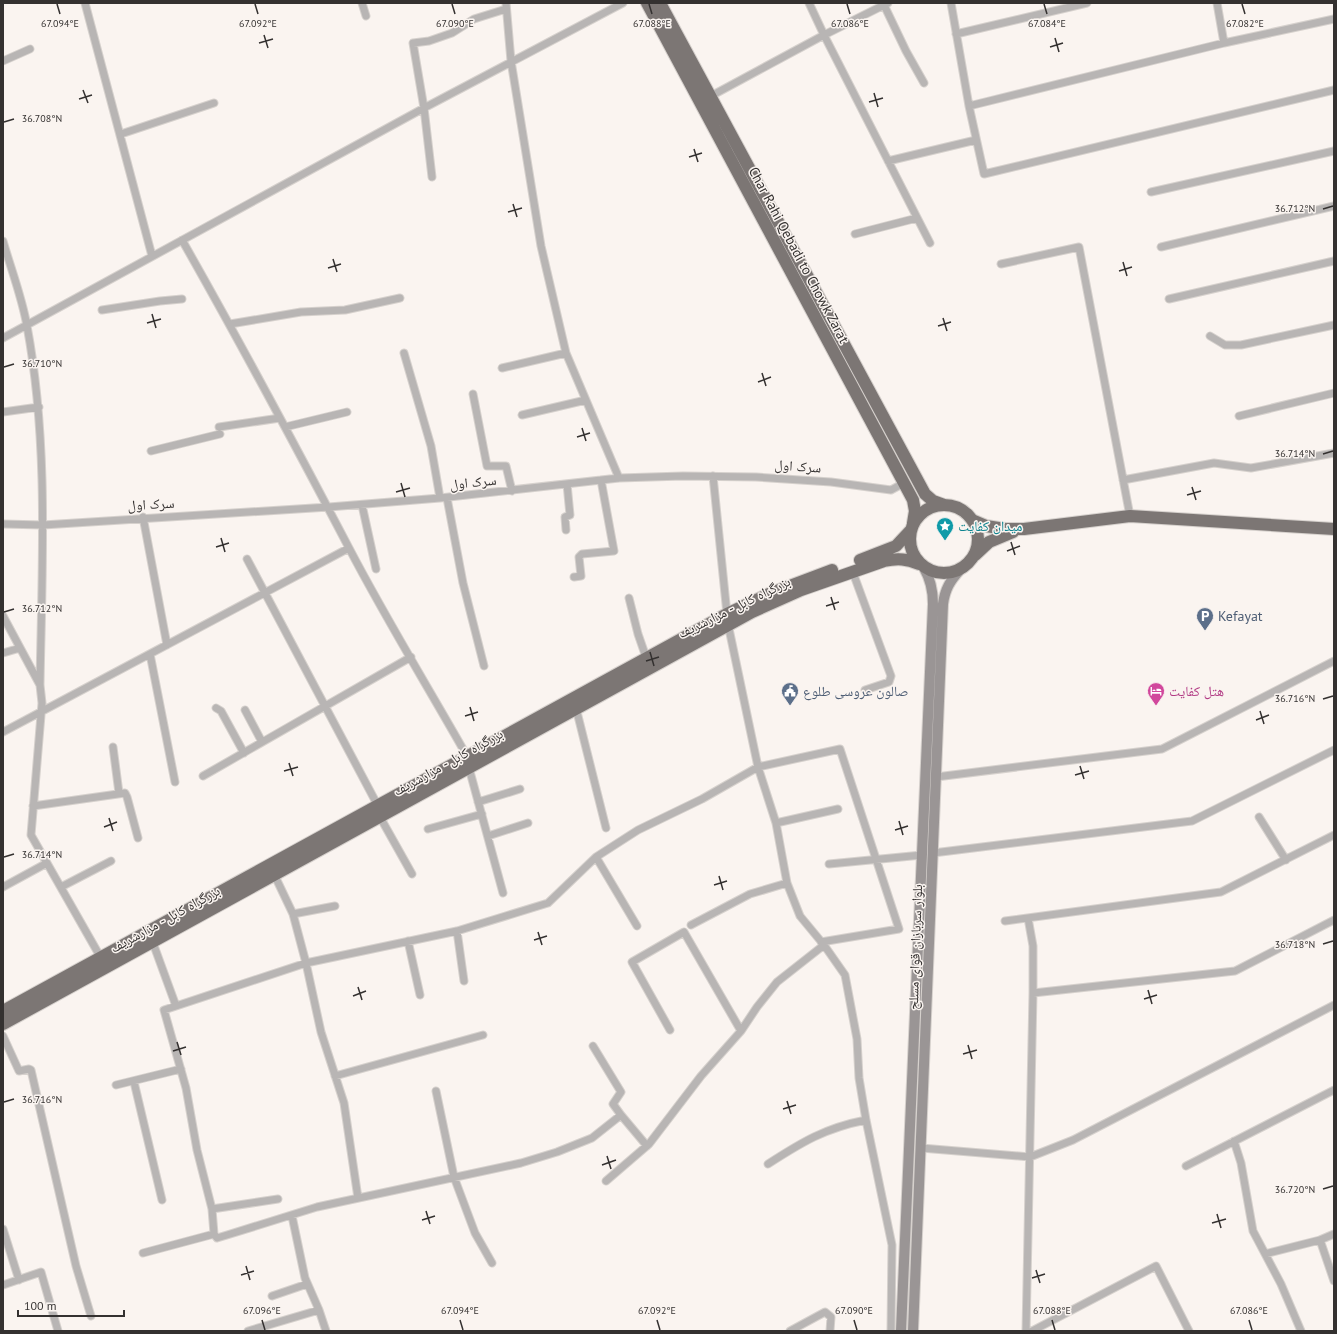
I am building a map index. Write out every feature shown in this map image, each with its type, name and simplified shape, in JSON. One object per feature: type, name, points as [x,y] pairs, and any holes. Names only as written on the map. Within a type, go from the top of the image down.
[{"type":"highway","name":"Char Rahi Qebadi to Chowk Zarat","points":[[647,3],[913,500],[915,511],[912,527]]},
{"type":"highway","name":"Char Rahi Qebadi to Chowk Zarat","points":[[660,3],[925,494],[933,501],[944,505]]},
{"type":"highway","points":[[1024,528],[1000,536],[989,542],[969,563],[960,570],[942,574],[932,572],[922,566],[911,549],[912,527],[926,510],[944,505],[960,509],[972,520],[986,526],[1005,529],[1130,516],[1334,529]]},
{"type":"highway","points":[[972,520],[978,537],[975,555]]},
{"type":"highway","name":"بزرگراه کابل - مزارشریف","points":[[468,762],[576,708],[727,619],[797,582],[896,546],[912,527]]},
{"type":"highway","name":"بزرگراه کابل - مزارشریف","points":[[3,1012],[101,958],[272,870],[379,812],[468,762],[646,657],[727,619],[852,570],[897,558],[908,559],[922,566]]},
{"type":"highway","name":"بزرگراه کابل - مزارشریف","points":[[3,1024],[153,943],[272,870]]},
{"type":"main road","name":"بلوار سربازان قوای مسلح","points":[[901,1331],[933,604],[931,579],[922,566]]},
{"type":"main road","name":"بلوار سربازان قوای مسلح","points":[[913,1331],[943,604],[945,590],[960,570]]},
{"type":"street","points":[[85,3],[121,134],[152,256]]},
{"type":"street","points":[[362,3],[366,16]]},
{"type":"street","points":[[3,338],[424,108],[623,3]]},
{"type":"street","points":[[810,3],[824,35],[930,243]]},
{"type":"street","points":[[951,3],[969,106],[984,174],[1334,90]]},
{"type":"street","points":[[956,34],[1088,3]]},
{"type":"street","points":[[1217,3],[1224,43]]},
{"type":"street","points":[[711,96],[824,35],[886,4],[906,51],[924,83]]},
{"type":"street","points":[[432,177],[424,108],[413,43],[429,41],[452,33],[474,18],[506,6],[511,61],[541,246],[566,353],[619,478]]},
{"type":"street","points":[[969,106],[1224,43],[1334,19]]},
{"type":"street","points":[[3,61],[30,49]]},
{"type":"street","points":[[121,134],[214,102]]},
{"type":"street","points":[[888,161],[976,140]]},
{"type":"street","points":[[1151,192],[1334,151]]},
{"type":"street","points":[[1161,247],[1334,206]]},
{"type":"street","points":[[855,234],[917,218]]},
{"type":"street","points":[[182,240],[230,324],[329,507],[349,548],[468,762],[503,893]]},
{"type":"street","points":[[3,241],[27,325],[38,407],[43,525],[40,685],[41,712],[31,835],[101,958]]},
{"type":"street","points":[[1001,264],[1079,247],[1130,516]]},
{"type":"street","points":[[1169,299],[1334,261]]},
{"type":"street","points":[[230,324],[301,312],[345,310],[400,298]]},
{"type":"street","points":[[102,310],[160,301],[182,300]]},
{"type":"street","points":[[1210,336],[1225,345],[1241,345],[1334,325]]},
{"type":"street","points":[[404,353],[431,446],[484,666]]},
{"type":"street","points":[[502,368],[566,353]]},
{"type":"street","points":[[1239,416],[1334,393]]},
{"type":"street","points":[[473,394],[487,466],[506,466],[512,491]]},
{"type":"street","points":[[522,415],[586,400]]},
{"type":"street","points":[[3,412],[38,407]]},
{"type":"street","points":[[285,427],[347,412]]},
{"type":"street","points":[[151,451],[220,430],[280,418]]},
{"type":"street","points":[[1123,480],[1214,462],[1252,468],[1334,453]]},
{"type":"street","points":[[712,476],[727,619],[758,767],[776,823],[787,883],[800,916],[823,943],[844,975],[856,1039],[859,1078],[866,1120],[892,1245],[891,1331]]},
{"type":"street","name":"سرک اول","points":[[3,524],[43,525],[329,507],[444,498],[619,478],[756,476],[831,482],[891,490],[904,483]]},
{"type":"street","points":[[574,577],[580,576],[580,557],[582,554],[614,550],[601,480]]},
{"type":"street","points":[[566,530],[565,517],[570,515],[567,484]]},
{"type":"street","points":[[362,504],[376,570]]},
{"type":"street","points":[[143,518],[167,645]]},
{"type":"street","points":[[3,732],[349,548]]},
{"type":"street","points":[[247,559],[326,706],[412,874]]},
{"type":"street","points":[[852,570],[891,676],[889,682],[865,690]]},
{"type":"street","points":[[630,598],[638,634],[646,657]]},
{"type":"street","points":[[3,616],[40,685]]},
{"type":"street","points":[[3,653],[20,648]]},
{"type":"street","points":[[150,654],[175,782]]},
{"type":"street","points":[[203,776],[410,657]]},
{"type":"street","points":[[936,777],[1162,749],[1334,661]]},
{"type":"street","points":[[216,708],[221,711],[244,753]]},
{"type":"street","points":[[576,708],[606,828]]},
{"type":"street","points":[[244,710],[262,742]]},
{"type":"street","points":[[113,746],[119,793]]},
{"type":"street","points":[[606,1181],[647,1146],[701,1076],[741,1031],[776,982],[823,943],[899,929],[840,749],[758,767],[702,800],[638,830],[596,857],[548,903],[457,931],[306,963],[164,1010],[181,1069],[212,1209],[214,1234],[218,1238],[317,1207],[521,1163],[576,1145],[592,1138],[621,1115]]},
{"type":"street","points":[[933,853],[1192,821],[1334,750]]},
{"type":"street","points":[[478,802],[520,789]]},
{"type":"street","points":[[33,806],[125,793],[138,838]]},
{"type":"street","points":[[776,823],[838,809]]},
{"type":"street","points":[[428,829],[482,814]]},
{"type":"street","points":[[1259,817],[1286,860]]},
{"type":"street","points":[[488,836],[528,823]]},
{"type":"street","points":[[1005,921],[1222,892],[1334,835]]},
{"type":"street","points":[[829,864],[922,855]]},
{"type":"street","points":[[596,857],[637,926]]},
{"type":"street","points":[[60,887],[111,861]]},
{"type":"street","points":[[3,887],[47,863]]},
{"type":"street","points":[[272,870],[293,914],[306,963],[321,1032],[344,1103],[358,1198]]},
{"type":"street","points":[[691,925],[750,894],[787,883]]},
{"type":"street","points":[[293,914],[335,906]]},
{"type":"street","points":[[1026,1331],[1033,946],[1028,918]]},
{"type":"street","points":[[1032,993],[1235,971],[1334,920]]},
{"type":"street","points":[[457,931],[464,981]]},
{"type":"street","points":[[670,1030],[632,962],[684,932],[741,1031]]},
{"type":"street","points":[[408,941],[420,995]]},
{"type":"street","points":[[153,943],[176,1006]]},
{"type":"street","points":[[921,1148],[1030,1157],[1073,1140],[1334,1005]]},
{"type":"street","points":[[335,1076],[483,1035]]},
{"type":"street","points":[[3,1036],[19,1071],[31,1070],[76,1266],[91,1316]]},
{"type":"street","points":[[593,1046],[621,1092],[613,1104],[647,1146]]},
{"type":"street","points":[[116,1085],[134,1082],[181,1069]]},
{"type":"street","points":[[134,1082],[162,1200]]},
{"type":"street","points":[[1186,1166],[1334,1090]]},
{"type":"street","points":[[436,1091],[454,1177],[475,1233],[492,1263]]},
{"type":"street","points":[[768,1164],[809,1138],[850,1123],[866,1120]]},
{"type":"street","points":[[1234,1141],[1241,1163],[1253,1231],[1281,1284],[1301,1331]]},
{"type":"street","points":[[212,1209],[278,1199]]},
{"type":"street","points":[[292,1216],[307,1284],[319,1310],[326,1331]]},
{"type":"street","points":[[3,1229],[20,1280]]},
{"type":"street","points":[[143,1254],[214,1234]]},
{"type":"street","points":[[1265,1254],[1320,1240],[1334,1234]]},
{"type":"street","points":[[1320,1240],[1334,1281]]},
{"type":"street","points":[[1032,1331],[1156,1266],[1189,1331]]},
{"type":"street","points":[[3,1285],[41,1272],[58,1331]]},
{"type":"street","points":[[272,1296],[307,1284]]},
{"type":"street","points":[[248,1331],[319,1310]]},
{"type":"street","points":[[790,1331],[825,1312],[831,1317],[830,1331]]},
{"type":"place","name":"میدان کفایت","points":[[945,541]]},
{"type":"place","name":"Kefayat","points":[[1205,631]]},
{"type":"place","name":"صالون عروسی طلوع","points":[[790,706]]},
{"type":"place","name":"هتل کفایت","points":[[1156,706]]}]
